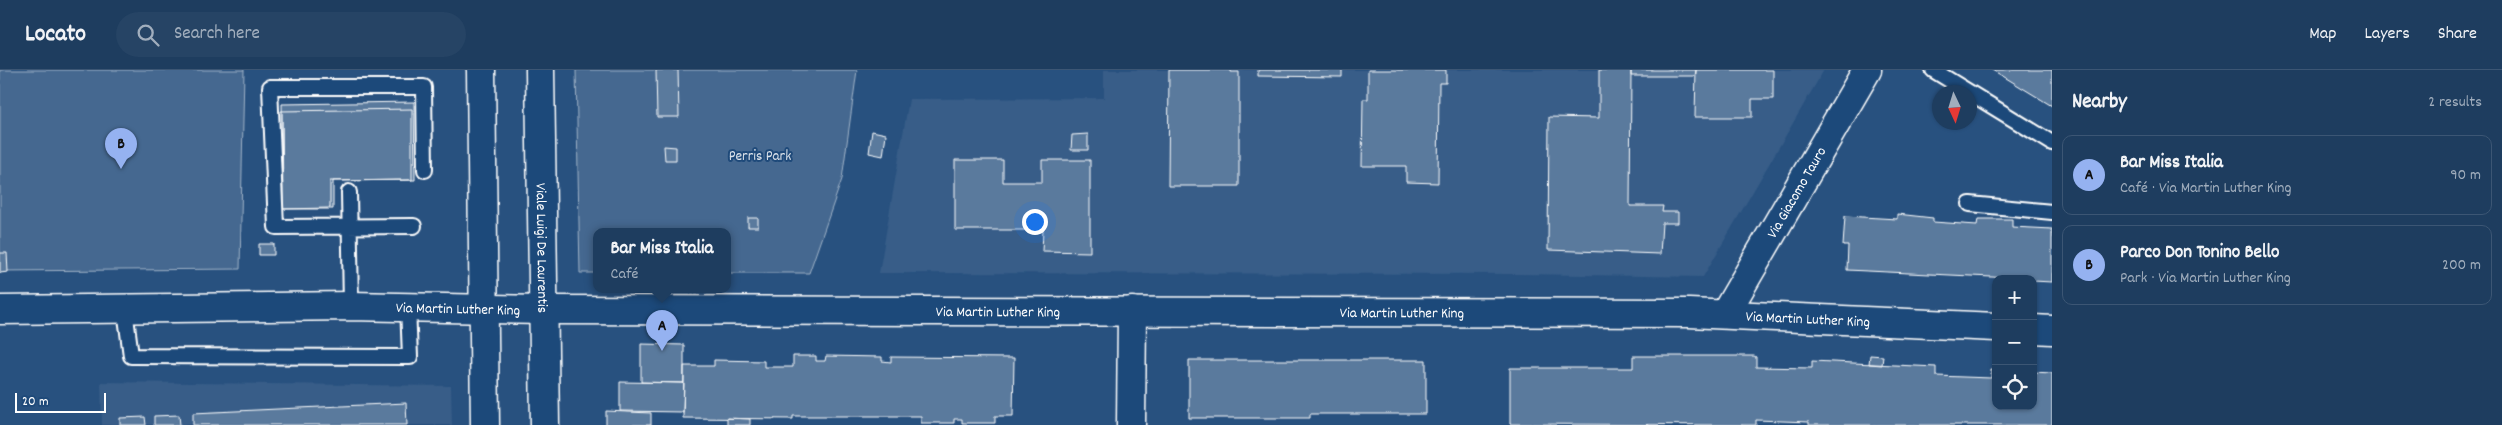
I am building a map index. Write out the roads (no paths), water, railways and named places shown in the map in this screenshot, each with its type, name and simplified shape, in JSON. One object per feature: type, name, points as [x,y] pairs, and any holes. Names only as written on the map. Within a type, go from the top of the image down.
[{"type":"street","points":[[481,70],[485,425]]},
{"type":"street","name":"Viale Luigi De Laurentis","points":[[540,70],[545,425]]},
{"type":"street","name":"Via Giacomo Tauro","points":[[1726,314],[1867,70]]},
{"type":"street","name":"Via Martin Luther King","points":[[0,310],[408,306],[543,310],[1132,310],[1726,314],[1992,328]]},
{"type":"street","points":[[1132,310],[1132,425]]},
{"type":"street","points":[[2037,329],[2052,330]]},
{"type":"lane","points":[[1933,70],[2052,143]]},
{"type":"lane","points":[[414,226],[276,227],[270,87],[424,87],[425,170]]},
{"type":"lane","points":[[349,192],[351,306]]},
{"type":"lane","points":[[1970,204],[2052,212]]},
{"type":"lane","points":[[125,309],[130,356],[410,357],[408,306]]},
{"type":"place","name":"Parco Don Tonino Bello","points":[[121,169]]},
{"type":"place","name":"Bar Miss Italia","points":[[662,351]]},
{"type":"park label","name":"Perris Park","points":[[760,155]]}]
